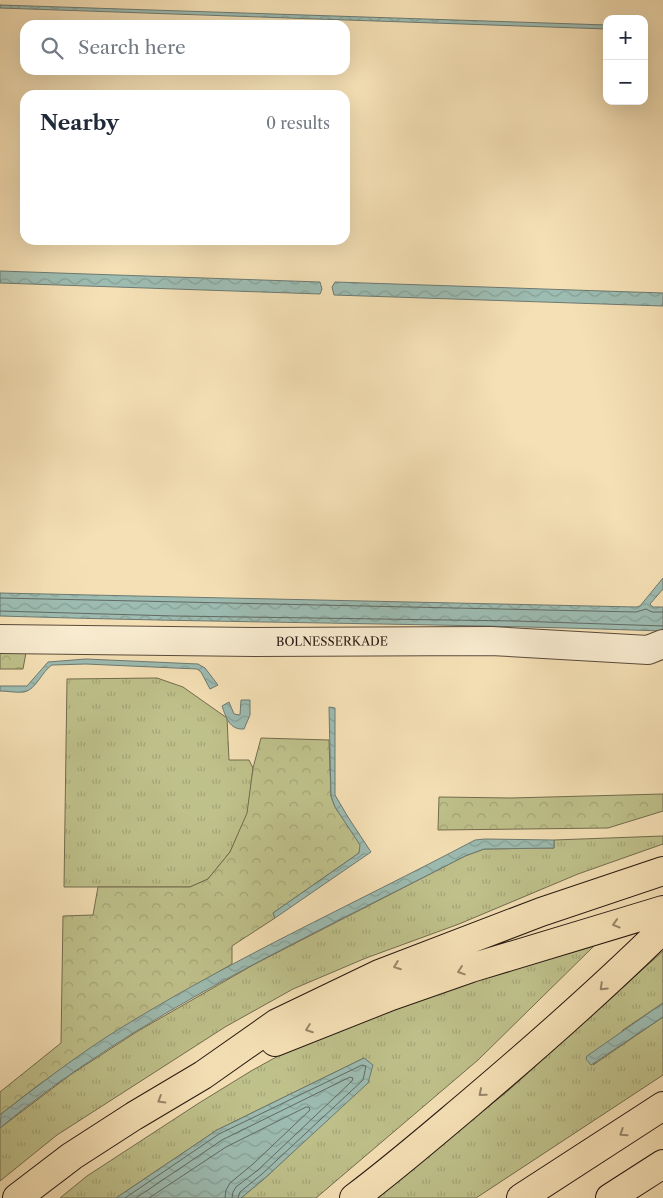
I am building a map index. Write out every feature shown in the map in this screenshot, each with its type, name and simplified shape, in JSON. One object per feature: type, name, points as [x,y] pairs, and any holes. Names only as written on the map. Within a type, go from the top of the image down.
[{"type":"highway","points":[[17,1198],[72,1156],[203,1075],[277,1023],[379,974],[532,916],[663,871]]},
{"type":"highway","points":[[203,1075],[278,1040],[392,996],[471,968],[663,910]]},
{"type":"highway","points":[[354,1198],[519,1062],[580,1008],[663,929]]},
{"type":"highway","points":[[521,1198],[663,1106]]},
{"type":"highway","points":[[610,1198],[663,1164]]},
{"type":"street","name":"BOLNESSERKADE","points":[[0,639],[492,642],[648,650],[663,644]]},
{"type":"green space","points":[[0,647],[27,647],[23,669],[0,669]]},
{"type":"green space","points":[[157,678],[183,687],[227,718],[229,760],[249,760],[253,768],[248,813],[230,852],[208,879],[190,887],[64,887],[67,679]]},
{"type":"green space","points":[[261,738],[329,740],[331,796],[335,807],[361,845],[359,853],[273,913],[275,918],[232,946],[232,964],[106,1038],[37,1086],[0,1115],[0,1092],[61,1043],[63,916],[93,915],[98,887],[190,887],[208,879],[230,852],[247,813],[253,768]]},
{"type":"green space","points":[[663,794],[663,811],[608,828],[438,830],[439,797],[511,798]]},
{"type":"green space","points":[[663,836],[663,844],[578,874],[459,924],[366,958],[293,989],[225,1027],[57,1135],[0,1181],[0,1128],[70,1075],[138,1031],[253,965],[465,856],[484,849],[554,848],[554,840]]},
{"type":"green space","points":[[594,946],[478,1060],[316,1198],[241,1198],[332,1115],[364,1058],[217,1130],[116,1198],[60,1198],[87,1176],[199,1103],[251,1071],[316,1035],[499,973]]},
{"type":"green space","points":[[663,951],[663,1003],[623,1030],[593,1065],[663,1017],[663,1075],[476,1198],[374,1198],[509,1090]]},
{"type":"water","points":[[0,5],[603,25],[603,29],[0,8]]},
{"type":"water","points":[[0,271],[320,282],[322,289],[320,294],[0,283]]},
{"type":"water","points":[[335,282],[663,293],[663,306],[334,295],[332,287]]},
{"type":"water","points":[[663,578],[663,589],[650,604],[653,607],[663,607],[663,631],[0,616],[0,593],[636,607],[640,606]]},
{"type":"water","points":[[86,659],[198,664],[205,668],[218,685],[210,689],[201,672],[197,669],[86,664],[52,665],[28,691],[0,691],[0,686],[27,686],[48,662]]},
{"type":"water","points":[[241,700],[250,700],[250,715],[244,729],[239,729],[232,725],[222,706],[229,702],[234,714],[240,715]]},
{"type":"water","points":[[329,707],[335,708],[335,795],[371,852],[275,918],[273,913],[359,853],[360,845],[335,807],[331,796]]},
{"type":"water","points":[[475,840],[554,840],[554,848],[484,849],[465,856],[285,948],[165,1014],[108,1049],[52,1087],[0,1128],[1,1114],[108,1036],[152,1009],[197,983]]},
{"type":"water","points":[[663,1003],[663,1017],[591,1065],[586,1059],[587,1056]]},
{"type":"water","points":[[364,1058],[373,1065],[368,1083],[241,1198],[116,1198],[217,1130]]}]
